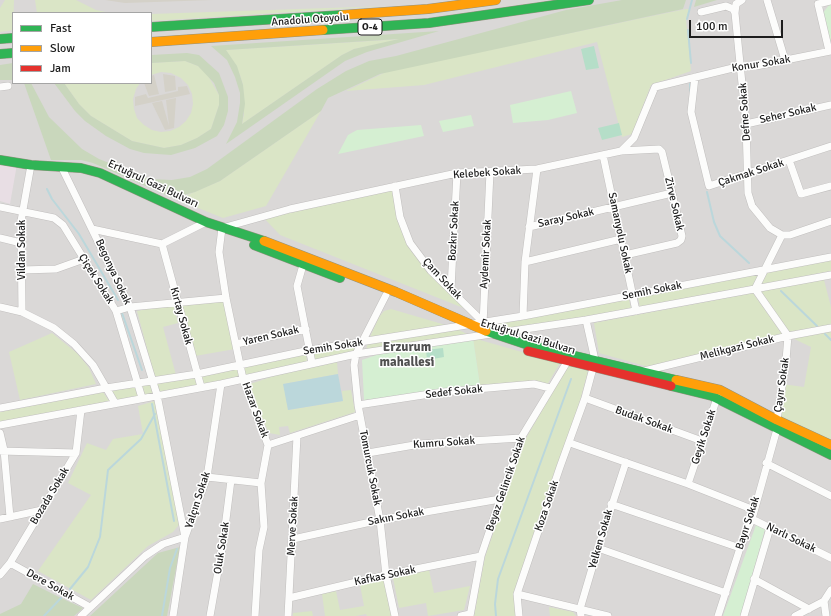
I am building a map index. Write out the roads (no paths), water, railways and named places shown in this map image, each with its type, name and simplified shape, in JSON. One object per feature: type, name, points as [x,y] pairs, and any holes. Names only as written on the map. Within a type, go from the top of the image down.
[{"type":"main road","name":"Anadolu Otoyolu","points":[[152,27],[428,9],[496,0]]},
{"type":"main road","name":"Anadolu Otoyolu","points":[[152,42],[429,22],[589,0]]},
{"type":"main road","points":[[0,40],[12,38]]},
{"type":"main road","points":[[0,54],[12,53]]},
{"type":"main road","name":"Ertuğrul Gazi Bulvarı","points":[[0,160],[31,165],[82,168],[100,173],[206,222],[242,233],[396,292],[494,334],[594,364],[718,394]]},
{"type":"main road","name":"Ertuğrul Gazi Bulvarı","points":[[222,228],[237,238],[303,265],[386,295],[458,326],[483,329],[526,351],[567,362],[643,371],[718,394],[831,454]]},
{"type":"main road","name":"Ertuğrul Gazi Bulvarı","points":[[777,424],[831,445]]},
{"type":"street","points":[[735,13],[736,4],[742,0]]},
{"type":"street","points":[[767,0],[785,60]]},
{"type":"street","points":[[830,51],[818,2],[831,1]]},
{"type":"street","points":[[701,12],[726,6],[733,9],[735,13]]},
{"type":"street","name":"Defne Sokak","points":[[735,13],[742,66],[746,124],[748,193],[752,206],[770,228],[782,235]]},
{"type":"street","name":"Konur Sokak","points":[[693,77],[742,66],[756,66],[830,51]]},
{"type":"street","points":[[621,151],[634,138],[655,87],[693,77]]},
{"type":"street","name":"Çakmak Sokak","points":[[693,77],[692,112],[709,186],[831,146]]},
{"type":"street","points":[[0,87],[8,86]]},
{"type":"street","name":"Seher Sokak","points":[[746,124],[831,105]]},
{"type":"street","name":"Zirve Sokak","points":[[621,151],[659,149],[662,152],[682,236],[681,240],[677,243],[625,255]]},
{"type":"street","name":"Kelebek Sokak","points":[[222,228],[290,209],[457,173],[537,169],[621,151]]},
{"type":"street","name":"Samanyolu Sokak","points":[[603,155],[636,311]]},
{"type":"street","points":[[789,160],[801,194],[831,186]]},
{"type":"street","name":"Vildan Sokak","points":[[22,312],[22,212],[31,165]]},
{"type":"street","name":"Begonya Sokak","points":[[62,168],[130,307],[146,385]]},
{"type":"street","points":[[523,316],[525,262],[537,169]]},
{"type":"street","name":"Aydemir Sokak","points":[[483,329],[490,172]]},
{"type":"street","name":"Bozkır Sokak","points":[[451,288],[457,173]]},
{"type":"street","name":"Çam Sokak","points":[[395,186],[400,217],[410,243],[432,271],[451,288],[483,329]]},
{"type":"street","name":"Saray Sokak","points":[[529,227],[672,193]]},
{"type":"street","name":"Çiçek Sokak","points":[[0,207],[54,218],[63,225],[116,311],[146,385],[149,397]]},
{"type":"street","points":[[788,336],[755,289],[782,235],[790,235],[831,221]]},
{"type":"street","points":[[92,229],[162,244],[206,222]]},
{"type":"street","name":"Hazar Sokak","points":[[222,228],[219,252],[226,298],[240,365],[243,379],[268,445],[261,483],[264,528],[260,550],[255,616]]},
{"type":"street","points":[[0,238],[21,243]]},
{"type":"street","points":[[525,262],[621,239]]},
{"type":"street","name":"Kırtay Sokak","points":[[162,244],[201,387]]},
{"type":"street","name":"Semih Sokak","points":[[0,425],[221,384],[312,363],[483,329],[523,316],[831,257]]},
{"type":"street","points":[[22,270],[56,269],[84,259]]},
{"type":"street","points":[[303,265],[297,286],[312,363]]},
{"type":"street","name":"Semih Sokak","points":[[494,334],[586,320],[831,275]]},
{"type":"street","points":[[356,354],[386,295]]},
{"type":"street","points":[[116,311],[130,307],[226,298]]},
{"type":"street","points":[[0,307],[22,312],[54,328],[74,344],[93,365],[115,404]]},
{"type":"street","points":[[586,320],[594,364]]},
{"type":"street","name":"Semih Sokak","points":[[0,408],[106,388],[146,385],[310,350],[361,343],[471,324]]},
{"type":"street","name":"Melikgazi Sokak","points":[[643,371],[788,336],[831,328]]},
{"type":"street","name":"Yaren Sokak","points":[[236,344],[306,329]]},
{"type":"street","name":"Çayır Sokak","points":[[777,424],[788,336]]},
{"type":"street","name":"Tomurcuk Sokak","points":[[356,354],[354,365],[358,405],[380,520],[386,575],[395,616]]},
{"type":"street","name":"Beyaz Gelincik Sokak","points":[[470,615],[481,556],[521,438],[567,362]]},
{"type":"street","name":"Koza Sokak","points":[[520,616],[517,594],[585,398],[594,364]]},
{"type":"street","name":"Yalçın Sokak","points":[[173,616],[185,537],[207,477],[221,384]]},
{"type":"street","name":"Sedef Sokak","points":[[358,405],[443,392],[534,384],[550,388]]},
{"type":"street","points":[[81,616],[144,556],[163,544],[185,537],[149,397],[154,393],[146,385]]},
{"type":"street","name":"Geyik Sokak","points":[[688,484],[718,394]]},
{"type":"street","name":"Budak Sokak","points":[[585,398],[702,441]]},
{"type":"street","name":"Bozada Sokak","points":[[0,575],[10,563],[76,453],[81,410]]},
{"type":"street","points":[[268,445],[360,415]]},
{"type":"street","name":"Bayır Sokak","points":[[718,616],[740,548],[752,519],[777,424]]},
{"type":"street","points":[[0,433],[10,517]]},
{"type":"street","name":"Merve Sokak","points":[[288,616],[297,436]]},
{"type":"street","name":"Kumru Sokak","points":[[368,453],[420,444],[521,438]]},
{"type":"street","points":[[570,442],[688,484],[754,510]]},
{"type":"street","points":[[2,451],[76,453]]},
{"type":"street","name":"Yelken Sokak","points":[[581,613],[611,504],[626,462]]},
{"type":"street","points":[[766,463],[831,496]]},
{"type":"street","points":[[207,477],[261,483]]},
{"type":"street","name":"Oluk Sokak","points":[[210,616],[223,543],[231,480]]},
{"type":"street","name":"Sakın Sokak","points":[[293,539],[380,520],[500,499]]},
{"type":"street","points":[[611,504],[740,548]]},
{"type":"street","points":[[0,519],[42,510]]},
{"type":"street","name":"Narlı Sokak","points":[[752,519],[831,558]]},
{"type":"street","points":[[744,616],[770,528]]},
{"type":"street","points":[[598,548],[726,593]]},
{"type":"street","name":"Kafkas Sokak","points":[[289,598],[386,575],[481,556]]},
{"type":"street","name":"Dere Sokak","points":[[10,563],[90,607]]},
{"type":"street","points":[[754,579],[809,609]]},
{"type":"street","points":[[795,616],[824,601],[831,590]]},
{"type":"street","points":[[517,594],[581,613],[608,616]]},
{"type":"street","points":[[824,601],[826,616]]},
{"type":"street","points":[[461,616],[470,615]]},
{"type":"water","points":[[338,374],[343,401],[288,410],[283,384]]},
{"type":"waterway","points":[[687,19],[692,0]]},
{"type":"waterway","points":[[688,30],[691,63]]},
{"type":"waterway","points":[[690,84],[690,91]]},
{"type":"waterway","points":[[47,189],[52,199],[79,234],[118,300]]},
{"type":"waterway","points":[[707,192],[714,222],[720,236],[749,263]]},
{"type":"waterway","points":[[781,291],[817,326]]},
{"type":"waterway","points":[[122,313],[142,370]]},
{"type":"waterway","points":[[825,334],[831,340]]},
{"type":"waterway","points":[[496,616],[495,604],[498,579],[571,379]]},
{"type":"waterway","points":[[152,404],[174,521]]},
{"type":"waterway","points":[[70,589],[88,567],[100,537],[108,470],[141,439],[155,414]]},
{"type":"waterway","points":[[162,616],[170,568],[177,549]]},
{"type":"waterway","points":[[44,616],[61,598]]},
{"type":"district","name":"Erzurum mahallesi","points":[[407,356]]}]
